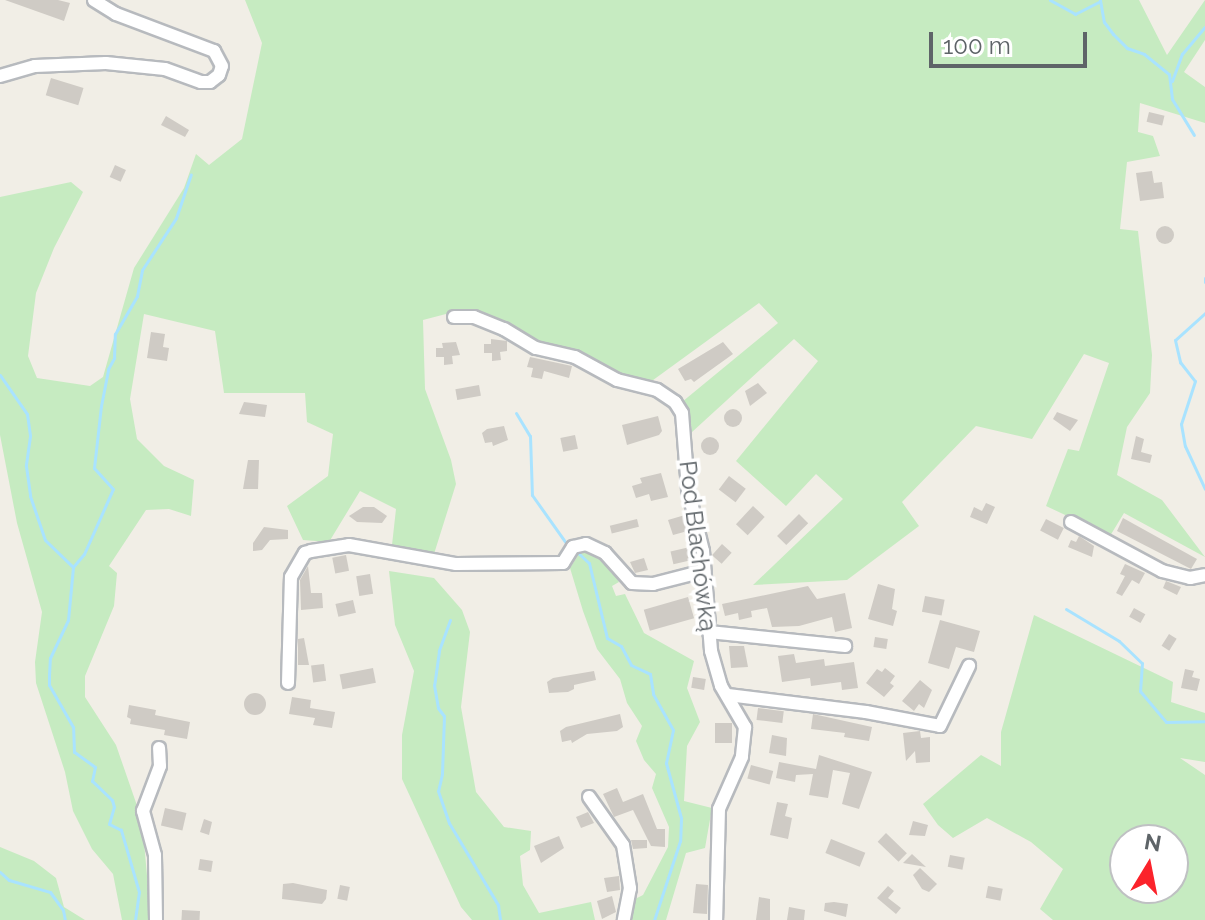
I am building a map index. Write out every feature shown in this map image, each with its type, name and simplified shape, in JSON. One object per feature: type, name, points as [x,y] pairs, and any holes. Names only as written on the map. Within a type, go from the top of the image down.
[{"type":"street","points":[[0,76],[35,66],[106,63],[165,69],[201,82],[210,82],[219,75],[222,66],[214,51],[116,14],[94,0]]},
{"type":"street","name":"Pod Blachówką","points":[[454,317],[474,317],[536,348],[575,357],[617,380],[657,390],[675,402],[685,421],[688,490],[704,571],[709,632],[717,676],[743,718],[746,737],[742,757],[719,809],[716,920]]},
{"type":"street","points":[[1071,522],[1162,571],[1190,578],[1205,575]]},
{"type":"street","points":[[288,683],[291,577],[300,560],[311,551],[349,545],[456,564],[563,563],[573,547],[586,544],[605,553],[632,583],[653,584],[704,571]]},
{"type":"street","points":[[709,632],[845,646]]},
{"type":"street","points":[[728,695],[866,712],[940,726],[969,666]]},
{"type":"street","points":[[156,920],[155,855],[143,811],[160,766],[159,748]]},
{"type":"street","points":[[589,797],[623,845],[630,888],[624,920]]},
{"type":"green space","points":[[245,0],[1139,0],[1167,55],[1205,0],[1205,40],[1184,72],[1205,87],[1205,123],[1140,103],[1138,132],[1153,136],[1160,156],[1127,162],[1120,229],[1138,231],[1152,355],[1150,393],[1127,427],[1117,475],[1162,500],[1205,557],[1124,513],[1110,536],[1046,506],[1068,449],[1079,451],[1109,363],[1084,354],[1032,439],[976,426],[902,502],[919,526],[847,580],[753,585],[843,499],[816,474],[786,506],[736,461],[818,361],[794,339],[692,432],[690,417],[682,402],[778,323],[759,303],[649,383],[623,377],[584,354],[542,343],[491,316],[465,309],[423,320],[425,389],[451,460],[456,484],[434,554],[392,545],[396,509],[360,491],[329,542],[303,540],[287,506],[328,476],[333,434],[307,422],[305,393],[224,393],[215,331],[144,314],[130,399],[137,439],[164,466],[194,480],[191,516],[169,509],[146,510],[109,566],[117,573],[114,606],[85,676],[85,697],[116,745],[142,820],[151,920],[122,920],[113,874],[92,849],[73,811],[65,772],[36,683],[35,662],[42,612],[17,523],[0,435],[0,197],[71,182],[83,192],[54,248],[36,293],[28,356],[37,378],[90,386],[103,377],[134,268],[184,188],[196,154],[209,165],[242,139],[262,43]]},
{"type":"green space","points":[[582,549],[595,554],[614,573],[619,582],[612,586],[616,596],[625,594],[644,633],[694,661],[687,688],[700,722],[687,746],[684,801],[712,808],[705,848],[686,853],[666,920],[631,920],[633,900],[643,895],[668,847],[669,827],[652,788],[656,774],[644,760],[636,741],[642,726],[627,703],[620,679],[597,649],[583,611],[570,568]]},
{"type":"green space","points":[[389,571],[434,578],[462,610],[470,632],[461,707],[476,792],[504,827],[531,831],[530,850],[520,856],[523,885],[539,913],[591,902],[595,920],[472,920],[461,907],[402,779],[402,735],[414,671],[395,625]]},
{"type":"green space","points":[[1034,615],[1173,682],[1171,702],[1205,713],[1205,762],[1180,758],[1205,775],[1205,920],[1053,920],[1040,909],[1063,869],[1031,842],[987,818],[953,838],[938,825],[923,804],[981,755],[1001,766],[1001,732]]},
{"type":"green space","points":[[0,847],[34,861],[56,878],[64,907],[85,920],[0,920]]},
{"type":"building","points":[[5,0],[58,0],[70,3],[64,21]]},
{"type":"building","points":[[51,78],[84,88],[78,105],[46,95]]},
{"type":"building","points":[[1149,112],[1165,116],[1162,126],[1147,122]]},
{"type":"building","points":[[166,116],[189,130],[185,137],[161,125]]},
{"type":"building","points":[[115,165],[126,170],[121,182],[110,177]]},
{"type":"building","points":[[1152,171],[1154,183],[1162,182],[1164,198],[1140,201],[1136,173]]},
{"type":"building","points":[[1165,226],[1174,235],[1165,244],[1156,235]]},
{"type":"building","points":[[151,332],[165,334],[163,347],[169,348],[167,361],[147,358]]},
{"type":"building","points":[[491,339],[507,341],[507,351],[500,352],[501,360],[492,361],[492,353],[484,353],[484,344],[491,344]]},
{"type":"building","points":[[456,342],[460,355],[452,356],[453,364],[444,365],[444,357],[436,357],[436,348],[443,348],[442,343]]},
{"type":"building","points":[[723,342],[733,354],[694,382],[691,379],[685,381],[678,369]]},
{"type":"building","points":[[530,357],[572,366],[569,378],[544,371],[542,379],[531,377],[533,368],[527,367]]},
{"type":"building","points":[[758,383],[767,393],[750,406],[745,391]]},
{"type":"building","points":[[479,385],[481,396],[457,400],[455,389]]},
{"type":"building","points":[[244,402],[267,405],[265,417],[239,414]]},
{"type":"building","points":[[729,409],[737,409],[742,418],[740,425],[729,427],[724,422],[724,414]]},
{"type":"building","points":[[1057,412],[1078,420],[1070,431],[1053,419]]},
{"type":"building","points":[[658,416],[662,431],[659,435],[627,445],[622,425]]},
{"type":"building","points":[[504,426],[508,440],[493,446],[492,442],[485,443],[482,433]]},
{"type":"building","points":[[575,435],[578,449],[563,452],[560,438]]},
{"type":"building","points":[[1136,436],[1144,439],[1141,452],[1152,455],[1150,463],[1131,459]]},
{"type":"building","points":[[706,437],[714,437],[719,446],[717,453],[706,455],[701,450],[701,442]]},
{"type":"building","points":[[248,460],[259,460],[258,489],[243,489]]},
{"type":"building","points":[[661,473],[668,497],[651,501],[649,494],[636,498],[632,486],[642,483],[640,478]]},
{"type":"building","points":[[729,476],[746,489],[736,502],[719,490]]},
{"type":"building","points":[[986,503],[995,507],[987,524],[970,517],[974,507],[982,511]]},
{"type":"building","points":[[753,506],[765,517],[748,535],[736,524]]},
{"type":"building","points":[[363,507],[374,507],[387,516],[382,523],[357,522],[349,516]]},
{"type":"building","points":[[799,514],[808,523],[786,545],[777,536]]},
{"type":"building","points":[[685,515],[691,538],[684,532],[673,535],[668,520]]},
{"type":"building","points":[[1123,518],[1197,559],[1191,569],[1117,531]]},
{"type":"building","points":[[637,519],[639,527],[612,534],[610,526]]},
{"type":"building","points":[[1046,519],[1064,528],[1058,540],[1040,531]]},
{"type":"building","points":[[264,527],[288,530],[288,539],[270,540],[262,550],[253,551],[253,543]]},
{"type":"building","points":[[1079,536],[1094,546],[1092,557],[1068,547],[1071,540],[1076,542]]},
{"type":"building","points":[[722,544],[732,553],[722,564],[712,555]]},
{"type":"building","points":[[690,547],[693,560],[673,564],[671,551]]},
{"type":"building","points":[[346,555],[349,571],[335,573],[332,558]]},
{"type":"building","points":[[644,558],[648,570],[635,573],[630,562]]},
{"type":"building","points":[[1125,564],[1145,573],[1139,584],[1132,580],[1122,596],[1116,593],[1125,576],[1120,574]]},
{"type":"building","points":[[308,566],[311,593],[322,593],[323,608],[301,610],[300,580]]},
{"type":"building","points":[[370,574],[373,594],[359,596],[356,576]]},
{"type":"building","points":[[1166,581],[1181,587],[1177,595],[1163,588]]},
{"type":"building","points":[[878,584],[895,589],[892,609],[897,611],[893,626],[868,619]]},
{"type":"building","points":[[808,586],[817,599],[845,593],[852,628],[835,632],[832,617],[799,626],[772,627],[767,608],[751,611],[752,617],[739,620],[738,613],[725,616],[722,604]]},
{"type":"building","points":[[925,596],[945,600],[942,616],[922,612]]},
{"type":"building","points":[[688,597],[694,618],[650,631],[644,610]]},
{"type":"building","points":[[353,600],[356,613],[338,617],[335,604]]},
{"type":"building","points":[[1134,608],[1145,614],[1141,623],[1129,617]]},
{"type":"building","points":[[940,620],[980,631],[974,652],[956,647],[949,669],[928,663]]},
{"type":"building","points":[[1169,634],[1177,639],[1169,651],[1162,646]]},
{"type":"building","points":[[875,637],[888,639],[886,649],[873,647]]},
{"type":"building","points":[[304,638],[309,665],[298,665],[298,639]]},
{"type":"building","points":[[729,646],[744,646],[748,667],[731,668]]},
{"type":"building","points":[[794,654],[796,663],[824,659],[825,666],[854,662],[858,688],[842,690],[841,682],[811,686],[810,678],[782,682],[778,656]]},
{"type":"building","points":[[324,664],[326,681],[313,682],[311,666]]},
{"type":"building","points":[[373,668],[376,683],[342,689],[340,674]]},
{"type":"building","points":[[885,668],[895,676],[890,683],[894,686],[884,697],[866,683],[877,669],[882,672]]},
{"type":"building","points":[[1185,669],[1194,671],[1192,677],[1200,679],[1197,691],[1181,688]]},
{"type":"building","points":[[594,671],[596,680],[574,685],[574,689],[568,692],[549,693],[547,682],[553,678]]},
{"type":"building","points":[[693,677],[706,679],[704,690],[691,688]]},
{"type":"building","points":[[920,680],[932,690],[924,708],[919,704],[914,711],[902,701]]},
{"type":"building","points":[[251,693],[259,693],[266,704],[259,715],[251,715],[244,708],[244,700]]},
{"type":"building","points":[[292,697],[311,700],[310,708],[335,712],[332,728],[313,725],[315,718],[289,714]]},
{"type":"building","points":[[129,705],[156,710],[155,715],[190,722],[187,739],[164,735],[165,730],[130,724],[131,719],[127,717]]},
{"type":"building","points":[[758,708],[784,711],[782,723],[757,720]]},
{"type":"building","points":[[620,714],[623,727],[617,731],[587,734],[572,743],[571,740],[562,742],[560,731],[566,727]]},
{"type":"building","points":[[813,714],[872,727],[869,741],[844,737],[845,733],[811,729]]},
{"type":"building","points":[[715,723],[732,723],[732,743],[715,743]]},
{"type":"building","points":[[920,731],[921,738],[930,737],[930,762],[916,763],[915,751],[906,761],[903,733]]},
{"type":"building","points":[[772,735],[787,738],[786,756],[769,753]]},
{"type":"building","points":[[819,755],[872,772],[859,809],[842,804],[850,773],[833,770],[828,798],[809,795],[813,774],[796,775],[795,782],[776,778],[779,762],[816,769]]},
{"type":"building","points":[[751,765],[773,771],[770,784],[747,779]]},
{"type":"building","points":[[617,788],[623,802],[643,794],[657,829],[665,829],[665,847],[651,846],[633,810],[614,817],[603,794]]},
{"type":"building","points":[[777,802],[788,804],[785,816],[792,818],[788,839],[770,835]]},
{"type":"building","points":[[165,808],[186,813],[182,830],[161,826]]},
{"type":"building","points":[[588,812],[594,823],[581,828],[576,817]]},
{"type":"building","points":[[204,819],[212,822],[209,835],[200,832]]},
{"type":"building","points":[[913,821],[928,825],[925,836],[909,835]]},
{"type":"building","points":[[886,833],[907,853],[899,862],[878,842]]},
{"type":"building","points":[[559,836],[564,848],[541,863],[534,846]]},
{"type":"building","points":[[831,839],[865,853],[860,867],[825,853]]},
{"type":"building","points":[[631,840],[647,840],[647,848],[633,849]]},
{"type":"building","points":[[912,854],[926,867],[903,863]]},
{"type":"building","points":[[950,855],[965,858],[962,870],[948,867]]},
{"type":"building","points":[[200,859],[213,861],[211,872],[198,870]]},
{"type":"building","points":[[920,868],[937,884],[929,892],[922,889],[913,875]]},
{"type":"building","points":[[619,876],[620,890],[607,892],[604,878]]},
{"type":"building","points":[[283,884],[327,890],[326,899],[322,904],[282,899]]},
{"type":"building","points":[[696,884],[708,885],[707,914],[693,913]]},
{"type":"building","points":[[340,885],[350,887],[347,901],[337,899]]},
{"type":"building","points":[[888,886],[894,891],[888,898],[901,908],[896,914],[877,898]]},
{"type":"building","points":[[988,886],[1003,889],[1000,901],[986,898]]},
{"type":"building","points":[[612,896],[616,912],[602,919],[597,901]]},
{"type":"building","points":[[759,897],[770,899],[770,920],[756,920]]},
{"type":"building","points":[[825,903],[848,904],[846,917],[824,911]]},
{"type":"building","points":[[789,907],[805,910],[804,920],[787,920]]},
{"type":"building","points":[[182,910],[200,911],[200,920],[181,920]]},
{"type":"waterway","points":[[1050,0],[1075,14],[1099,2]]},
{"type":"waterway","points":[[1100,0],[1104,22],[1113,34],[1127,48],[1144,54],[1169,74],[1172,99],[1194,135]]},
{"type":"waterway","points":[[1172,81],[1182,54],[1205,27]]},
{"type":"waterway","points":[[135,920],[139,892],[121,830],[109,824],[114,807],[112,800],[92,781],[95,767],[74,752],[73,727],[49,685],[50,658],[68,620],[73,567],[84,554],[113,489],[94,468],[101,406],[108,369],[114,358],[115,334],[137,296],[142,270],[176,218],[191,174]]},
{"type":"waterway","points":[[1205,313],[1175,340],[1180,362],[1195,381],[1181,424],[1185,446],[1205,489]]},
{"type":"waterway","points":[[0,375],[27,414],[30,436],[26,466],[30,496],[45,540],[73,567]]},
{"type":"waterway","points":[[516,413],[530,436],[532,495],[566,543]]},
{"type":"waterway","points":[[576,551],[589,563],[607,638],[621,646],[631,665],[650,674],[653,694],[673,730],[666,763],[681,818],[680,841],[654,920]]},
{"type":"waterway","points":[[1066,609],[1119,641],[1142,663],[1140,691],[1166,722],[1205,721]]},
{"type":"waterway","points":[[450,620],[439,651],[434,685],[438,708],[444,716],[442,774],[438,791],[449,823],[498,905],[500,920]]},
{"type":"waterway","points":[[0,872],[9,880],[50,892],[63,910],[65,920]]}]
